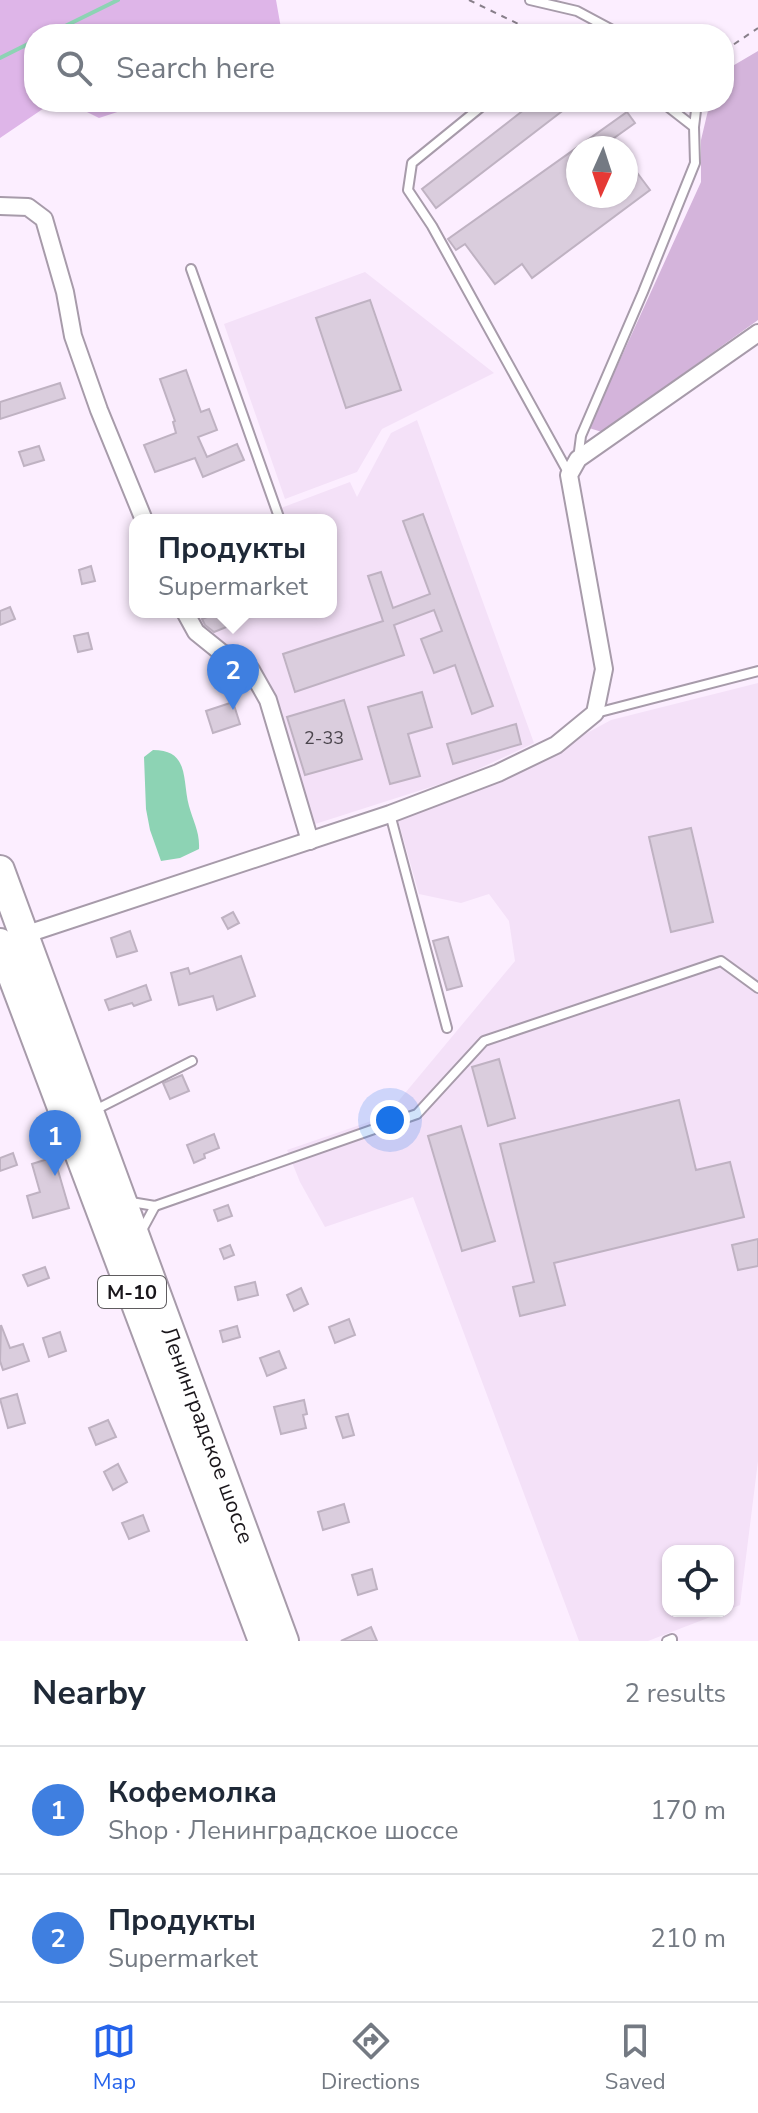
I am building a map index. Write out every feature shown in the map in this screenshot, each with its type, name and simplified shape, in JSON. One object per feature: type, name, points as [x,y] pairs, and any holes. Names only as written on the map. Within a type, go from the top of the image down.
[{"type":"highway","name":"Ленинградское шоссе","points":[[0,870],[12,939],[263,1641]]},
{"type":"highway","name":"Ленинградское шоссе","points":[[12,939],[89,1113],[284,1641]]},
{"type":"street","points":[[0,206],[28,207],[44,219],[65,292],[73,336],[142,514]]},
{"type":"street","points":[[12,939],[390,814],[498,773],[556,745],[595,713],[604,669],[569,475],[578,459],[758,333]]},
{"type":"street","points":[[188,618],[196,632],[222,653],[251,670],[268,700],[310,841]]},
{"type":"lane","points":[[530,0],[577,11],[601,24]]},
{"type":"lane","points":[[475,112],[412,163],[408,190],[432,226],[569,475]]},
{"type":"lane","points":[[675,112],[694,127]]},
{"type":"lane","points":[[578,459],[581,436],[695,163],[696,112]]},
{"type":"lane","points":[[191,269],[278,514]]},
{"type":"lane","points":[[595,713],[758,671]]},
{"type":"lane","points":[[390,814],[447,1028]]},
{"type":"lane","points":[[119,1197],[129,1202],[155,1206],[417,1114],[484,1041],[721,961],[758,988]]},
{"type":"lane","points":[[89,1113],[192,1061]]},
{"type":"lane","points":[[137,1247],[145,1220],[155,1206]]},
{"type":"path","points":[[469,0],[518,24]]},
{"type":"path","points":[[734,44],[758,28]]},
{"type":"shaded area","points":[[0,0],[276,0],[280,24],[24,24],[24,112],[38,112],[0,138]]},
{"type":"shaded area","points":[[758,51],[758,320],[602,432],[589,428],[701,182],[701,140],[708,112],[734,112],[734,65]]},
{"type":"shaded area","points":[[87,112],[117,112],[99,118]]},
{"type":"shaded area","points":[[365,272],[494,373],[382,429],[357,472],[285,499],[224,324]]},
{"type":"shaded area","points":[[417,420],[534,743],[459,778],[312,825],[276,702],[257,660],[207,638],[195,618],[337,618],[337,514],[284,514],[281,508],[350,482],[357,497],[391,433]]},
{"type":"shaded area","points":[[758,683],[758,1461],[740,1605],[734,1608],[734,1545],[662,1545],[662,1617],[710,1617],[648,1641],[579,1641],[413,1197],[325,1227],[300,1182],[287,1150],[386,1116],[515,961],[509,921],[489,894],[461,903],[419,894],[398,820],[497,782],[611,720]]},
{"type":"shaded area","points":[[153,750],[173,755],[182,768],[199,849],[180,858],[161,861],[150,830],[144,757]]},
{"type":"building","points":[[521,112],[561,112],[436,208],[422,189]]},
{"type":"building","points":[[627,112],[635,123],[617,136],[593,136]]},
{"type":"building","points":[[566,155],[566,208],[626,208],[532,278],[522,264],[495,284],[465,244],[456,250],[448,239]]},
{"type":"building","points":[[638,174],[650,190],[638,199]]},
{"type":"building","points":[[370,300],[401,390],[346,408],[316,318]]},
{"type":"building","points":[[186,370],[201,412],[209,409],[217,430],[198,437],[207,457],[237,444],[244,460],[203,477],[195,458],[155,472],[144,445],[176,433],[175,421],[160,379]]},
{"type":"building","points":[[60,383],[65,398],[0,419],[0,402]]},
{"type":"building","points":[[39,446],[44,460],[24,466],[19,452]]},
{"type":"building","points":[[423,514],[493,706],[472,714],[455,665],[434,673],[421,639],[442,631],[434,610],[394,625],[404,655],[295,692],[283,654],[383,621],[368,576],[381,572],[393,608],[430,594],[403,521]]},
{"type":"building","points":[[91,566],[95,581],[82,584],[79,570]]},
{"type":"building","points":[[10,607],[15,619],[0,625],[0,611]]},
{"type":"building","points":[[226,618],[229,626],[214,632],[202,619]]},
{"type":"building","points":[[88,633],[92,649],[78,652],[74,636]]},
{"type":"building","points":[[422,692],[432,727],[408,734],[420,776],[390,784],[368,707]]},
{"type":"building","points":[[344,700],[362,759],[305,775],[287,717]]},
{"type":"building","points":[[233,702],[240,724],[213,733],[206,711]]},
{"type":"building","points":[[516,724],[521,744],[453,764],[447,744]]},
{"type":"building","points":[[691,828],[713,922],[671,932],[649,837]]},
{"type":"building","points":[[233,912],[239,923],[228,929],[222,918]]},
{"type":"building","points":[[130,931],[137,951],[117,957],[111,938]]},
{"type":"building","points":[[448,937],[462,986],[447,990],[433,941]]},
{"type":"building","points":[[241,956],[255,996],[217,1010],[213,996],[179,1005],[171,973],[188,968],[190,974]]},
{"type":"building","points":[[146,985],[151,1000],[109,1010],[105,1000]]},
{"type":"building","points":[[499,1059],[515,1118],[488,1126],[472,1067]]},
{"type":"building","points":[[182,1075],[189,1091],[170,1099],[163,1083]]},
{"type":"building","points":[[679,1100],[696,1170],[730,1162],[744,1217],[554,1263],[565,1305],[520,1316],[513,1287],[534,1282],[500,1144]]},
{"type":"building","points":[[461,1126],[495,1241],[462,1251],[428,1136]]},
{"type":"building","points":[[214,1134],[219,1148],[204,1154],[205,1158],[194,1163],[187,1145]]},
{"type":"building","points":[[13,1153],[17,1165],[0,1171],[0,1158]]},
{"type":"building","points":[[54,1157],[69,1208],[33,1218],[27,1196],[40,1192],[32,1164]]},
{"type":"building","points":[[228,1205],[232,1216],[218,1221],[214,1210]]},
{"type":"building","points":[[758,1239],[758,1266],[738,1270],[732,1245]]},
{"type":"building","points":[[230,1245],[234,1255],[224,1259],[220,1249]]},
{"type":"building","points":[[45,1267],[49,1278],[28,1286],[23,1275]]},
{"type":"building","points":[[255,1282],[258,1295],[238,1300],[235,1287]]},
{"type":"building","points":[[301,1288],[308,1304],[294,1311],[287,1295]]},
{"type":"building","points":[[349,1319],[355,1335],[335,1343],[329,1327]]},
{"type":"building","points":[[1,1325],[10,1348],[23,1344],[29,1361],[3,1370],[0,1361]]},
{"type":"building","points":[[237,1326],[240,1337],[223,1342],[220,1331]]},
{"type":"building","points":[[60,1332],[66,1351],[49,1357],[43,1338]]},
{"type":"building","points":[[279,1351],[286,1368],[267,1376],[260,1358]]},
{"type":"building","points":[[17,1394],[25,1423],[8,1428],[0,1399]]},
{"type":"building","points":[[304,1400],[306,1428],[281,1434],[274,1407]]},
{"type":"building","points":[[348,1414],[354,1435],[343,1438],[336,1417]]},
{"type":"building","points":[[108,1420],[116,1437],[96,1445],[89,1428]]},
{"type":"building","points":[[118,1464],[127,1482],[113,1490],[104,1472]]},
{"type":"building","points":[[344,1504],[349,1522],[323,1530],[318,1512]]},
{"type":"building","points":[[143,1515],[149,1531],[129,1539],[122,1523]]},
{"type":"building","points":[[372,1569],[377,1589],[358,1595],[352,1575]]},
{"type":"building","points":[[371,1627],[377,1641],[341,1641]]},
{"type":"waterway","points":[[69,24],[118,0]]},
{"type":"waterway","points":[[0,58],[24,46]]},
{"type":"place","name":"Продукты","points":[[233,710]]},
{"type":"place","name":"Кофемолка","points":[[55,1176]]}]
